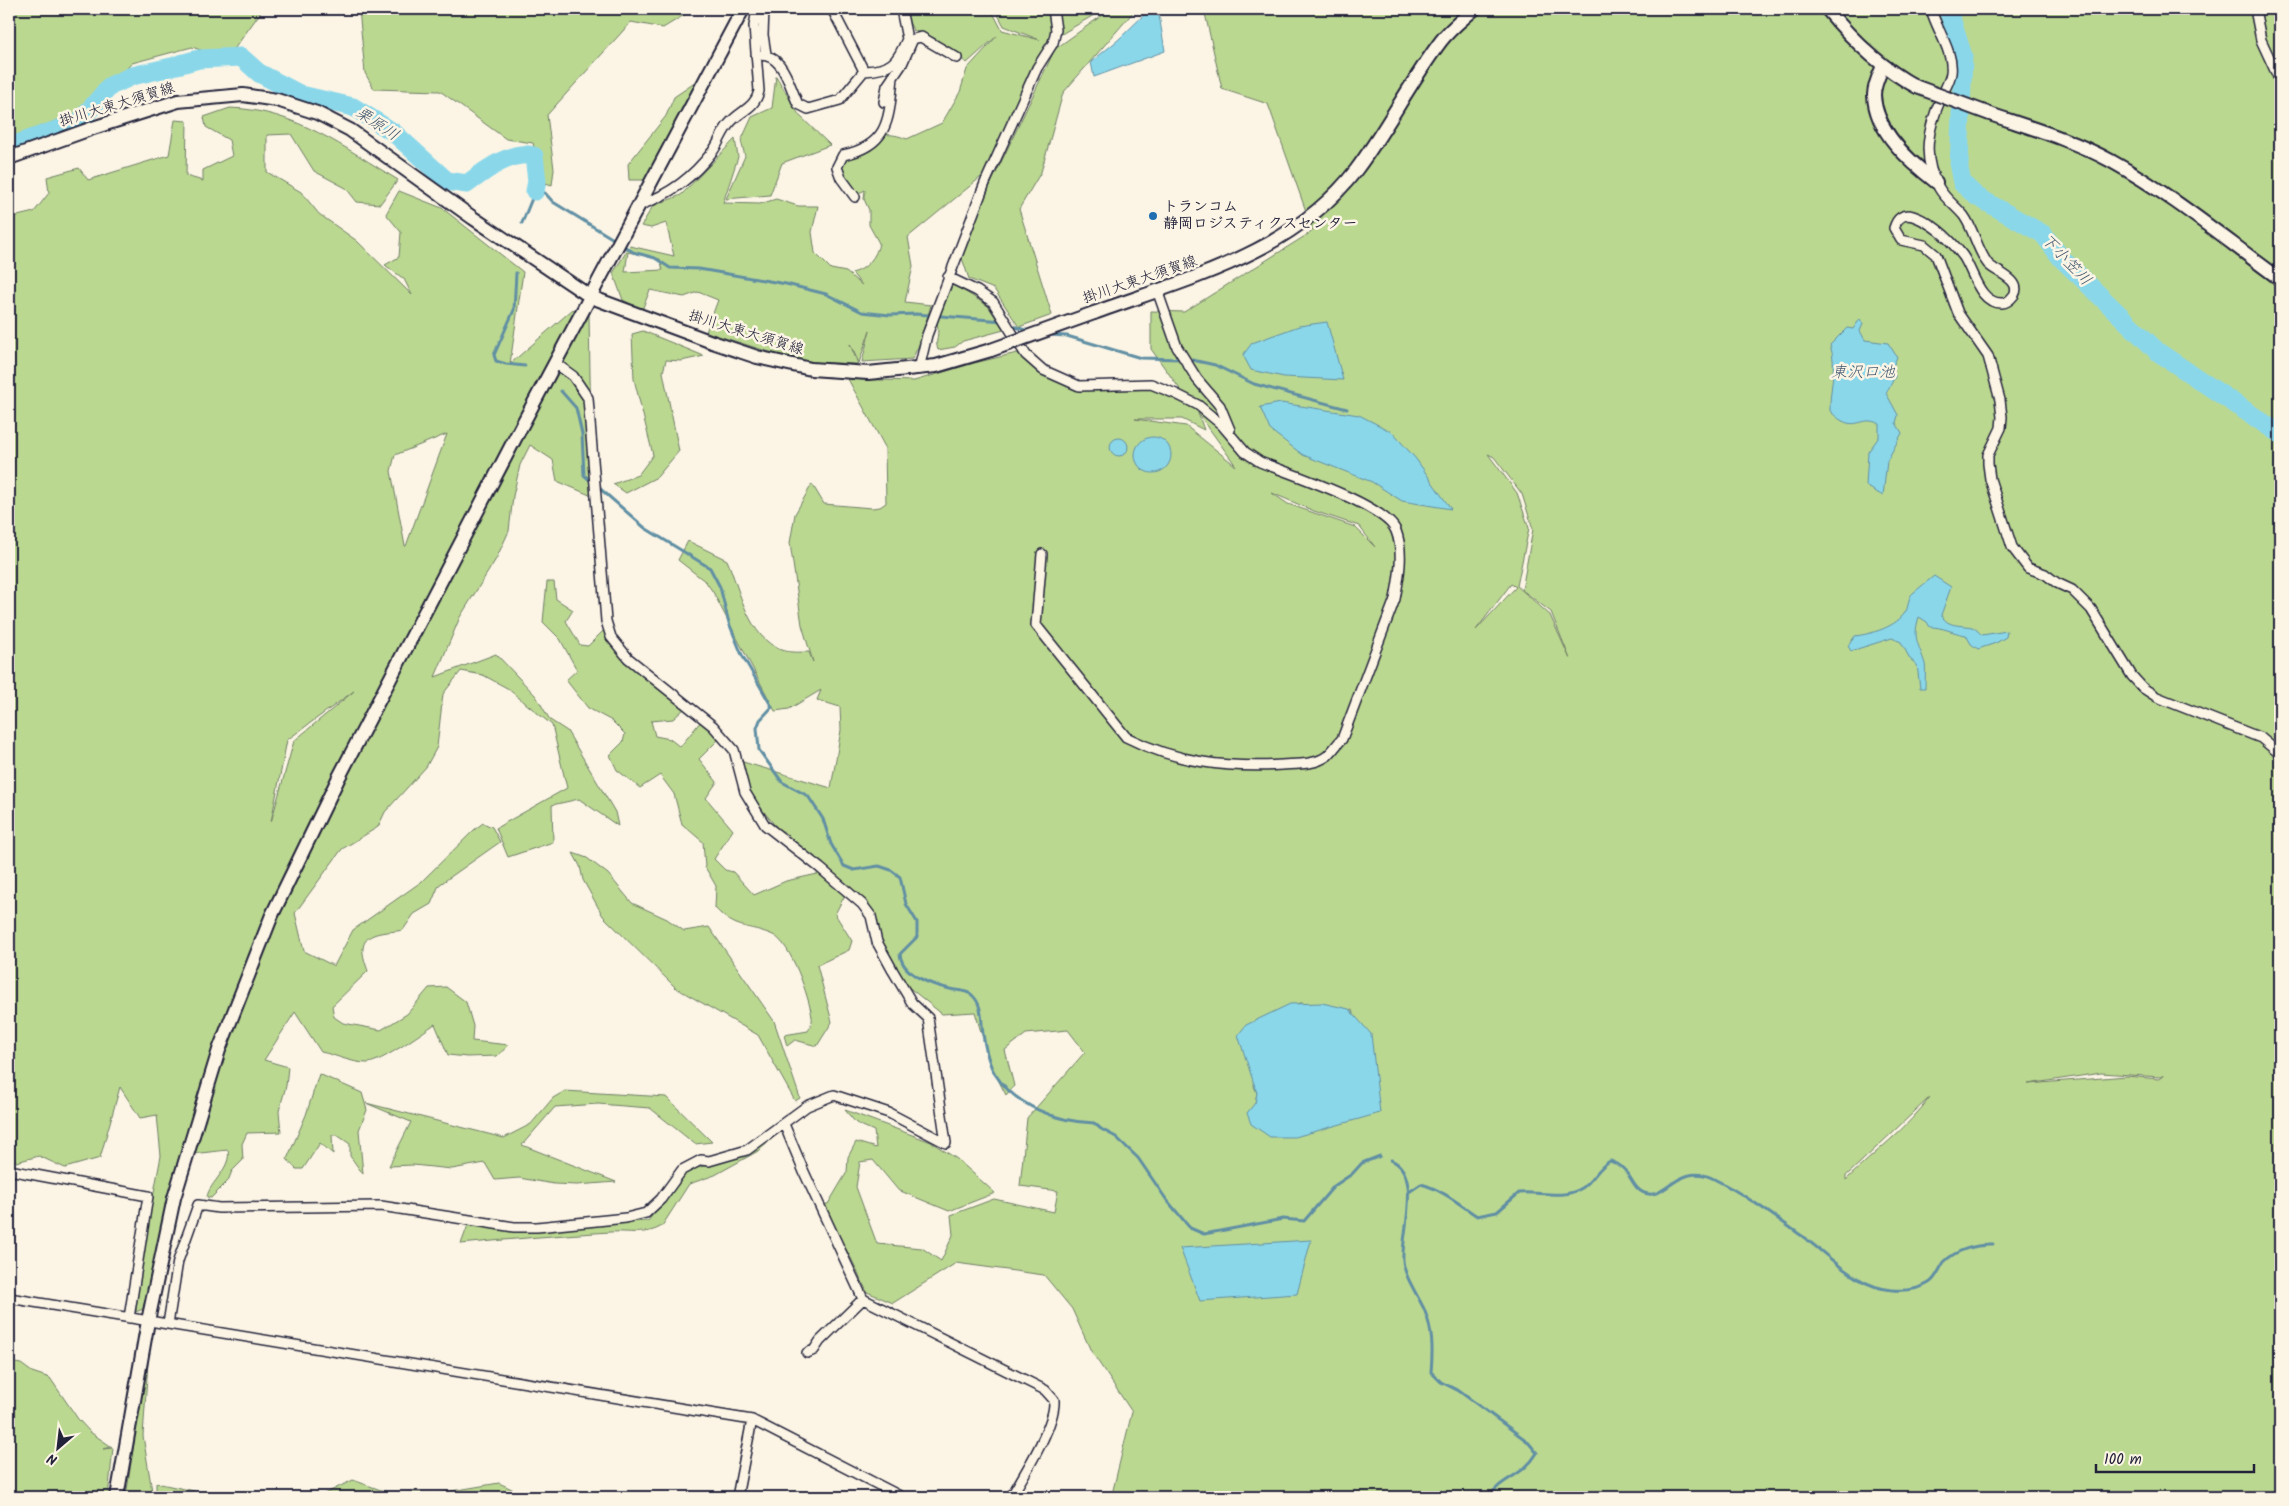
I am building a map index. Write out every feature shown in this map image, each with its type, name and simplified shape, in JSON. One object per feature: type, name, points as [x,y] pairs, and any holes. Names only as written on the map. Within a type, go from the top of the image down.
[{"type":"street","points":[[117,1497],[148,1321],[183,1166],[219,1050],[272,915],[339,777],[555,363],[743,9]]},
{"type":"street","points":[[640,205],[656,199],[686,182],[713,150],[728,125],[753,105],[758,91],[754,24],[757,9]]},
{"type":"street","points":[[764,9],[763,35],[766,54]]},
{"type":"street","points":[[832,9],[864,71]]},
{"type":"street","points":[[884,102],[887,86],[905,57],[908,43],[901,9]]},
{"type":"street","points":[[918,369],[927,335],[985,183],[1037,68],[1053,43],[1056,30],[1053,9]]},
{"type":"street","name":"掛川大東大須賀線","points":[[9,158],[96,127],[178,102],[217,96],[243,95],[277,100],[317,113],[350,130],[591,297],[757,357],[811,369],[868,373],[918,369],[936,366],[991,350],[1214,271],[1258,251],[1292,230],[1328,200],[1356,171],[1442,39],[1474,9]]},
{"type":"street","points":[[1826,9],[1847,34],[1895,76],[1918,88],[2072,143],[2110,160],[2149,183],[2280,279]]},
{"type":"street","points":[[1931,9],[1951,61],[1951,74],[1933,116],[1927,141],[1931,170],[1939,190],[1964,217],[1987,263],[2013,282],[2016,288],[2015,294],[2006,302],[1992,301],[1980,289],[1964,257],[1941,233],[1918,218],[1907,214],[1896,221],[1894,228],[1901,240],[1924,245],[1936,255],[1952,302],[1988,356],[2002,417],[2001,428],[1988,455],[1990,480],[2012,547],[2028,568],[2045,574],[2057,583],[2072,590],[2091,609],[2132,676],[2143,688],[2156,697],[2261,738],[2280,754]]},
{"type":"street","points":[[2255,9],[2261,40],[2280,81]]},
{"type":"street","points":[[756,56],[766,54],[773,57],[779,64],[798,104],[808,109],[840,100],[864,71],[886,68],[893,64],[913,39],[921,37],[957,58]]},
{"type":"street","points":[[1883,66],[1874,95],[1879,119],[1890,136],[1921,171],[1936,182]]},
{"type":"street","points":[[855,197],[840,178],[837,167],[843,155],[862,150],[878,137],[885,127],[889,119],[893,77]]},
{"type":"street","points":[[948,277],[977,290],[993,302],[1026,355],[1043,370],[1079,386],[1151,384],[1176,394],[1198,405],[1222,425],[1245,452],[1260,462],[1378,512],[1395,528],[1400,544],[1399,579],[1395,599],[1342,739],[1326,756],[1308,764],[1241,767],[1196,762],[1145,746],[1126,737],[1036,625],[1042,554]]},
{"type":"street","points":[[1157,290],[1177,346],[1197,378],[1220,406],[1232,437]]},
{"type":"street","points":[[168,1324],[178,1261],[198,1205],[219,1208],[381,1206],[514,1227],[537,1227],[626,1218],[646,1213],[661,1199],[682,1170],[701,1160],[709,1161],[747,1150],[807,1106],[834,1095],[889,1113],[946,1143],[928,1018],[912,1003],[893,971],[877,942],[870,916],[862,904],[765,825],[745,792],[734,750],[713,726],[628,658],[612,637],[606,621],[588,398],[573,376],[555,363]]},
{"type":"street","points":[[784,1124],[804,1172],[863,1299],[1045,1390],[1054,1400],[1054,1414],[1028,1469],[1011,1497]]},
{"type":"street","points":[[9,1170],[148,1196],[129,1318]]},
{"type":"street","points":[[9,1298],[752,1420],[902,1497]]},
{"type":"street","points":[[807,1353],[814,1350],[820,1341],[863,1299]]},
{"type":"street","points":[[737,1497],[752,1420]]},
{"type":"green space","points":[[9,9],[263,9],[227,59],[192,47],[132,63],[82,116],[61,119],[9,138]]},
{"type":"green space","points":[[359,9],[694,9],[663,28],[631,22],[547,115],[554,169],[552,185],[542,182],[533,143],[506,139],[440,91],[374,89],[365,73]]},
{"type":"green space","points":[[904,9],[991,9],[1002,30],[1040,40],[1004,26],[995,9],[1104,9],[1048,42],[992,168],[908,237],[913,266],[905,302],[931,305],[919,345],[912,359],[862,362],[870,330],[859,363],[850,344],[858,364],[813,362],[782,356],[706,332],[718,300],[698,292],[684,297],[650,290],[642,310],[623,300],[613,273],[630,246],[674,256],[666,223],[651,228],[641,226],[653,206],[681,195],[735,139],[738,157],[723,203],[760,204],[776,199],[798,206],[818,206],[812,232],[815,253],[831,269],[846,272],[862,285],[852,273],[862,269],[870,262],[876,253],[879,243],[869,225],[869,210],[864,199],[865,190],[857,194],[841,178],[841,157],[880,135],[897,136],[907,139],[942,123],[960,92],[967,69],[997,36],[967,63],[934,38],[913,30]],"holes":[[[628,252],[660,259],[663,270],[625,272]]]},
{"type":"green space","points":[[1111,9],[1136,9],[1063,93],[1041,172],[1019,209],[1052,315],[1019,327],[994,289],[969,279],[962,258],[986,194],[1055,49]]},
{"type":"green space","points":[[1204,9],[2280,9],[2280,1497],[1108,1497],[1112,1494],[1132,1412],[1091,1351],[1072,1309],[1044,1275],[956,1263],[893,1303],[867,1292],[851,1258],[820,1204],[828,1204],[847,1172],[848,1157],[856,1142],[876,1148],[874,1131],[856,1123],[845,1110],[931,1142],[957,1159],[995,1193],[949,1211],[898,1190],[873,1160],[860,1162],[856,1187],[877,1244],[922,1248],[941,1261],[953,1235],[951,1215],[994,1199],[1054,1212],[1058,1191],[1020,1186],[1027,1118],[1085,1052],[1068,1030],[1026,1034],[1005,1050],[1014,1086],[1006,1095],[992,1068],[975,1012],[942,1014],[906,985],[884,954],[876,924],[786,839],[743,786],[743,762],[831,788],[841,730],[840,707],[817,700],[821,690],[789,709],[775,711],[713,592],[706,582],[678,560],[688,541],[727,560],[747,612],[761,635],[770,644],[782,650],[809,652],[813,662],[802,625],[790,543],[795,514],[812,484],[824,504],[872,508],[880,507],[886,503],[885,447],[848,379],[914,381],[974,363],[1017,353],[1043,370],[1079,386],[1158,387],[1187,399],[1151,349],[1151,311],[1184,312],[1313,231],[1268,104],[1222,89]],"holes":[[[1198,413],[1236,466],[1186,426],[1135,419],[1182,419],[1204,430]],[[1488,454],[1494,457],[1522,494],[1533,529],[1522,590],[1551,612],[1570,659],[1550,615],[1517,586],[1529,528],[1517,493]],[[1272,493],[1314,511],[1359,526],[1375,547],[1355,527],[1288,504]],[[1511,584],[1516,587],[1476,630]],[[1301,1003],[1352,1010],[1380,1113],[1255,1103],[1257,1093],[1254,1086],[1296,1004]],[[2101,1073],[2160,1077],[2164,1075],[2159,1079],[2127,1076],[2028,1084]],[[1930,1097],[1901,1130],[1846,1180],[1846,1176]]]},
{"type":"green space","points":[[776,76],[799,115],[830,145],[782,163],[770,195],[726,199],[745,156],[741,141],[752,117],[772,108]]},
{"type":"green space","points":[[696,82],[646,180],[629,180],[628,164],[666,116],[674,97]]},
{"type":"green space","points":[[230,108],[254,110],[298,123],[339,144],[398,180],[380,204],[357,202],[346,188],[314,171],[291,134],[267,135],[267,172],[301,192],[319,214],[357,241],[412,295],[404,279],[385,265],[399,257],[401,232],[386,214],[399,191],[442,208],[523,272],[510,364],[573,309],[589,314],[592,496],[557,481],[553,460],[530,445],[520,465],[513,496],[509,531],[496,559],[460,617],[435,677],[496,654],[536,696],[550,720],[567,731],[615,812],[618,826],[579,799],[552,805],[553,842],[508,857],[496,828],[567,788],[552,725],[507,688],[483,675],[461,671],[443,694],[437,747],[426,767],[385,812],[378,827],[342,849],[295,913],[304,951],[334,966],[353,930],[421,882],[483,823],[492,827],[500,842],[439,885],[431,904],[414,914],[403,930],[379,933],[368,938],[363,951],[368,971],[332,1006],[334,1017],[343,1023],[381,1030],[407,1014],[429,988],[446,987],[466,1002],[473,1026],[472,1041],[509,1045],[497,1056],[467,1057],[448,1055],[435,1024],[382,1058],[373,1062],[361,1063],[321,1052],[295,1012],[264,1060],[288,1067],[286,1086],[279,1111],[281,1132],[247,1133],[242,1144],[243,1160],[232,1171],[228,1181],[211,1198],[207,1197],[227,1163],[228,1150],[182,1155],[143,1309],[136,1312],[135,1291],[161,1156],[157,1115],[140,1118],[120,1087],[100,1158],[65,1168],[39,1156],[16,1162],[9,1147],[9,218],[34,212],[49,193],[47,177],[79,168],[88,180],[169,155],[175,120],[187,121],[186,176],[203,181],[203,170],[232,156],[229,140],[206,127],[204,117]],"holes":[[[447,434],[406,546],[405,546],[391,471],[395,455]],[[354,691],[294,741],[271,822],[287,740]]]},
{"type":"green space","points":[[953,284],[988,306],[1004,330],[963,341],[955,347],[938,350],[936,320]]},
{"type":"green space","points":[[643,331],[704,356],[681,361],[666,360],[663,372],[679,451],[657,477],[626,493],[613,484],[638,475],[653,455],[634,379],[632,334]]},
{"type":"green space","points":[[547,582],[554,582],[556,599],[573,610],[566,621],[580,645],[588,646],[604,630],[627,660],[684,709],[673,719],[651,721],[655,736],[670,739],[680,747],[701,721],[719,739],[699,759],[717,782],[706,798],[733,830],[714,859],[725,870],[733,872],[754,895],[786,881],[822,873],[846,893],[835,914],[852,941],[849,950],[817,965],[832,1022],[817,1046],[795,1040],[787,1046],[784,1035],[808,1031],[812,1019],[803,984],[786,948],[773,935],[736,924],[715,908],[716,886],[705,867],[703,842],[682,824],[674,794],[660,775],[640,788],[617,770],[610,755],[623,742],[625,734],[612,721],[588,708],[566,680],[577,670],[560,639],[543,622]]},
{"type":"green space","points":[[573,853],[587,858],[608,874],[632,903],[667,919],[684,931],[709,927],[774,1021],[800,1098],[795,1101],[758,1035],[676,988],[603,916],[583,880],[580,866]]},
{"type":"green space","points":[[319,1074],[362,1093],[367,1110],[359,1130],[363,1174],[350,1156],[350,1144],[337,1135],[332,1135],[333,1154],[320,1143],[303,1169],[296,1169],[287,1159],[306,1115]]},
{"type":"green space","points":[[565,1091],[666,1097],[712,1142],[695,1144],[650,1108],[598,1104],[555,1107],[522,1145],[616,1182],[577,1185],[554,1184],[519,1178],[495,1180],[485,1163],[452,1169],[413,1165],[389,1166],[411,1122],[366,1103],[504,1138],[531,1124],[553,1098]]},
{"type":"green space","points":[[779,1132],[760,1150],[715,1175],[689,1184],[662,1226],[656,1229],[644,1232],[592,1233],[461,1244],[468,1225],[519,1232],[600,1223],[648,1221],[685,1172],[741,1154]]},
{"type":"green space","points":[[150,1333],[143,1436],[153,1497],[126,1497]]},
{"type":"green space","points":[[9,1362],[21,1364],[32,1372],[50,1378],[78,1419],[90,1432],[112,1447],[103,1449],[113,1448],[108,1497],[9,1497]]},
{"type":"green space","points":[[353,1480],[392,1494],[414,1492],[434,1494],[499,1483],[518,1492],[540,1497],[318,1497]]},
{"type":"green space","points":[[156,1483],[194,1491],[210,1497],[156,1497]]},
{"type":"water","points":[[1150,9],[1158,9],[1165,51],[1094,77],[1091,62],[1118,40]]},
{"type":"water","name":"東沢口池","points":[[1860,319],[1863,324],[1860,331],[1865,340],[1888,343],[1897,357],[1893,366],[1895,377],[1886,393],[1898,415],[1896,423],[1902,433],[1887,461],[1883,496],[1866,486],[1868,452],[1879,437],[1879,424],[1867,421],[1852,424],[1839,419],[1830,411],[1833,362],[1830,345],[1847,328],[1853,329]]},
{"type":"water","points":[[1327,322],[1343,380],[1284,377],[1251,370],[1243,355],[1252,343],[1299,326]]},
{"type":"water","points":[[1281,403],[1359,415],[1392,432],[1416,459],[1451,509],[1402,501],[1372,482],[1303,455],[1270,430],[1260,407]]},
{"type":"water","points":[[1153,437],[1160,438],[1166,442],[1170,448],[1170,462],[1166,468],[1160,472],[1153,473],[1146,472],[1140,468],[1136,462],[1135,455],[1136,448],[1140,442],[1146,438]]},
{"type":"water","points":[[1119,438],[1125,441],[1128,447],[1125,453],[1119,456],[1113,453],[1110,447],[1113,441]]},
{"type":"water","points":[[1934,576],[1951,587],[1941,615],[1947,622],[1972,627],[1982,635],[2007,631],[2006,637],[1996,643],[1978,649],[1971,644],[1966,635],[1930,627],[1927,622],[1919,617],[1916,636],[1925,664],[1925,688],[1920,688],[1917,665],[1910,659],[1901,642],[1892,638],[1851,651],[1848,646],[1855,636],[1876,631],[1902,617],[1911,595]]},
{"type":"water","points":[[1322,1003],[1349,1009],[1371,1034],[1380,1113],[1295,1137],[1270,1137],[1251,1124],[1247,1113],[1255,1103],[1257,1093],[1238,1035],[1246,1025],[1290,1004]]},
{"type":"water","points":[[1311,1240],[1297,1294],[1200,1301],[1180,1248]]},
{"type":"waterway","name":"下小笠川","points":[[1948,9],[1963,56],[1959,168],[1962,183],[1976,196],[2043,234],[2062,259],[2158,352],[2280,434]]},
{"type":"waterway","name":"栗原川","points":[[177,65],[199,59],[241,57],[259,73],[301,95],[353,107],[393,132],[447,181],[467,184],[489,168],[507,159],[516,156],[534,156],[537,181],[535,191]]},
{"type":"waterway","name":"栗原川","points":[[9,147],[79,122],[110,86],[132,76],[171,67]]},
{"type":"waterway","points":[[522,223],[535,191],[545,193],[553,202],[615,240]]},
{"type":"waterway","points":[[621,244],[633,252],[655,258],[670,268],[699,269],[786,284],[826,294],[862,312],[1003,321]]},
{"type":"waterway","points":[[516,273],[514,310],[494,355],[496,361],[525,366]]},
{"type":"waterway","points":[[1010,325],[1031,332]]},
{"type":"waterway","points":[[1049,335],[1067,336],[1141,358],[1182,359]]},
{"type":"waterway","points":[[1188,359],[1215,365],[1254,384],[1347,409]]},
{"type":"waterway","points":[[561,391],[576,408],[582,434],[584,475],[592,482]]},
{"type":"waterway","points":[[597,486],[645,528],[710,568],[720,587],[729,623],[742,655],[772,707],[760,720],[757,728],[759,750],[782,782],[808,796],[823,819],[831,844],[844,866],[854,870],[879,866],[891,870],[900,877],[906,904],[917,922],[917,937],[900,954],[902,961],[906,968],[919,978],[943,987],[967,992],[976,999],[980,1008],[983,1034],[990,1065],[995,1074],[1014,1095],[1038,1110],[1066,1119],[1094,1123],[1116,1137],[1138,1158],[1166,1199],[1190,1228],[1204,1234],[1283,1219],[1304,1221],[1334,1186],[1352,1174],[1362,1163],[1380,1156]]},
{"type":"waterway","points":[[1391,1160],[1401,1167],[1406,1177],[1408,1205],[1403,1260],[1408,1279],[1424,1309],[1431,1332],[1431,1372],[1441,1382],[1459,1391],[1527,1441],[1537,1453],[1525,1467],[1500,1485],[1489,1497]]},
{"type":"waterway","points":[[1409,1192],[1421,1184],[1436,1190],[1477,1216],[1497,1212],[1519,1193],[1567,1194],[1575,1192],[1586,1185],[1610,1161],[1624,1169],[1639,1190],[1649,1194],[1662,1191],[1683,1177],[1702,1175],[1726,1185],[1760,1206],[1855,1277],[1879,1288],[1892,1290],[1911,1290],[1925,1285],[1934,1279],[1944,1262],[1954,1254],[1973,1247],[1993,1245]]},
{"type":"place","name":"トランコム 静岡ロジスティクスセンター","points":[[1153,216]]}]
